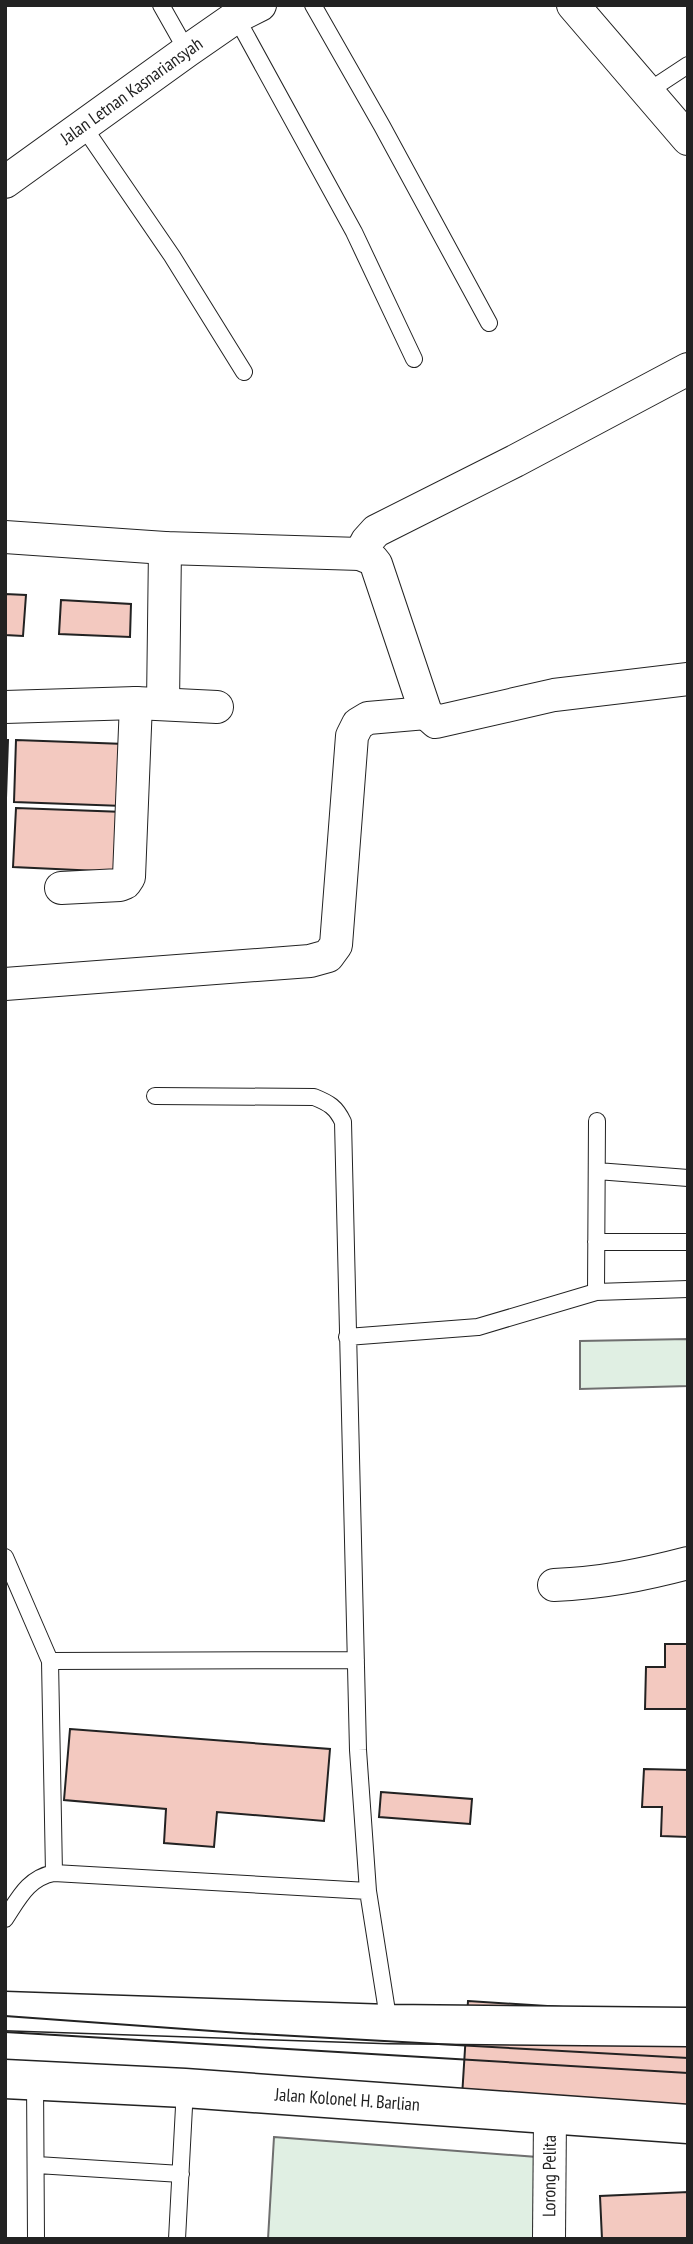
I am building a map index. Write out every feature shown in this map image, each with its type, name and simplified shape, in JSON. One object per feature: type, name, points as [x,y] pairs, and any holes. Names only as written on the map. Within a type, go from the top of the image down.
[{"type":"highway","points":[[5,2011],[389,2024],[688,2027]]},
{"type":"highway","name":"Jalan Kolonel H. Barlian","points":[[20,2080],[185,2088],[688,2124]]},
{"type":"street","points":[[573,5],[688,139]]},
{"type":"street","name":"Jalan Letnan Kasnariansyah","points":[[5,182],[187,51],[248,11]]},
{"type":"street","points":[[360,554],[376,531],[688,369]]},
{"type":"street","points":[[5,537],[165,548],[360,554],[372,559],[376,564],[426,713],[433,720],[440,722],[554,695],[688,679]]},
{"type":"street","points":[[61,888],[120,885],[129,877],[165,548]]},
{"type":"street","points":[[5,707],[149,703],[218,707]]},
{"type":"street","points":[[5,984],[310,961],[328,956],[336,945],[352,736],[358,724],[368,718],[426,713]]},
{"type":"street","points":[[554,1585],[594,1583],[688,1563]]},
{"type":"street","name":"Lorong Pelita","points":[[549,2239],[550,2115]]},
{"type":"lane","points":[[161,5],[187,51]]},
{"type":"lane","points":[[313,5],[489,323]]},
{"type":"lane","points":[[248,11],[414,359]]},
{"type":"lane","points":[[647,92],[688,65]]},
{"type":"lane","points":[[83,126],[172,256],[244,372]]},
{"type":"lane","points":[[155,1096],[314,1097],[328,1102],[338,1111],[343,1122],[358,1750],[368,1891],[389,2024]]},
{"type":"lane","points":[[596,1292],[597,1121]]},
{"type":"lane","points":[[597,1171],[688,1178]]},
{"type":"lane","points":[[596,1242],[688,1242]]},
{"type":"lane","points":[[347,1337],[478,1327],[596,1292],[688,1289]]},
{"type":"lane","points":[[5,1557],[50,1661],[54,1873]]},
{"type":"lane","points":[[50,1661],[355,1660]]},
{"type":"lane","points":[[5,1919],[31,1882],[54,1873],[368,1891]]},
{"type":"lane","points":[[20,2080],[37,2165],[36,2239]]},
{"type":"lane","points":[[177,2239],[185,2088]]},
{"type":"lane","points":[[37,2165],[181,2174]]},
{"type":"green space","points":[[688,1339],[688,1386],[580,1389],[580,1341]]},
{"type":"green space","points":[[274,2137],[537,2157],[535,2239],[268,2239]]},
{"type":"building","points":[[5,594],[26,595],[23,636],[5,635]]},
{"type":"building","points":[[61,600],[131,604],[130,637],[59,634]]},
{"type":"building","points":[[5,740],[8,740],[6,798],[5,798]]},
{"type":"building","points":[[16,740],[125,744],[123,806],[14,802]]},
{"type":"building","points":[[16,808],[124,812],[120,872],[13,867]]},
{"type":"building","points":[[665,1644],[688,1644],[688,1709],[645,1709],[646,1667],[665,1667]]},
{"type":"building","points":[[70,1729],[330,1749],[324,1821],[217,1812],[214,1847],[164,1843],[166,1809],[64,1800]]},
{"type":"building","points":[[644,1769],[688,1770],[688,1837],[661,1836],[662,1807],[642,1807]]},
{"type":"building","points":[[381,1792],[472,1799],[470,1824],[379,1817]]},
{"type":"building","points":[[468,2001],[688,2015],[688,2111],[462,2097]]},
{"type":"building","points":[[688,2192],[688,2239],[602,2239],[600,2196]]},
{"type":"tram line","points":[[5,2016],[240,2033],[688,2058]]},
{"type":"tram line","points":[[5,2032],[688,2073]]}]
